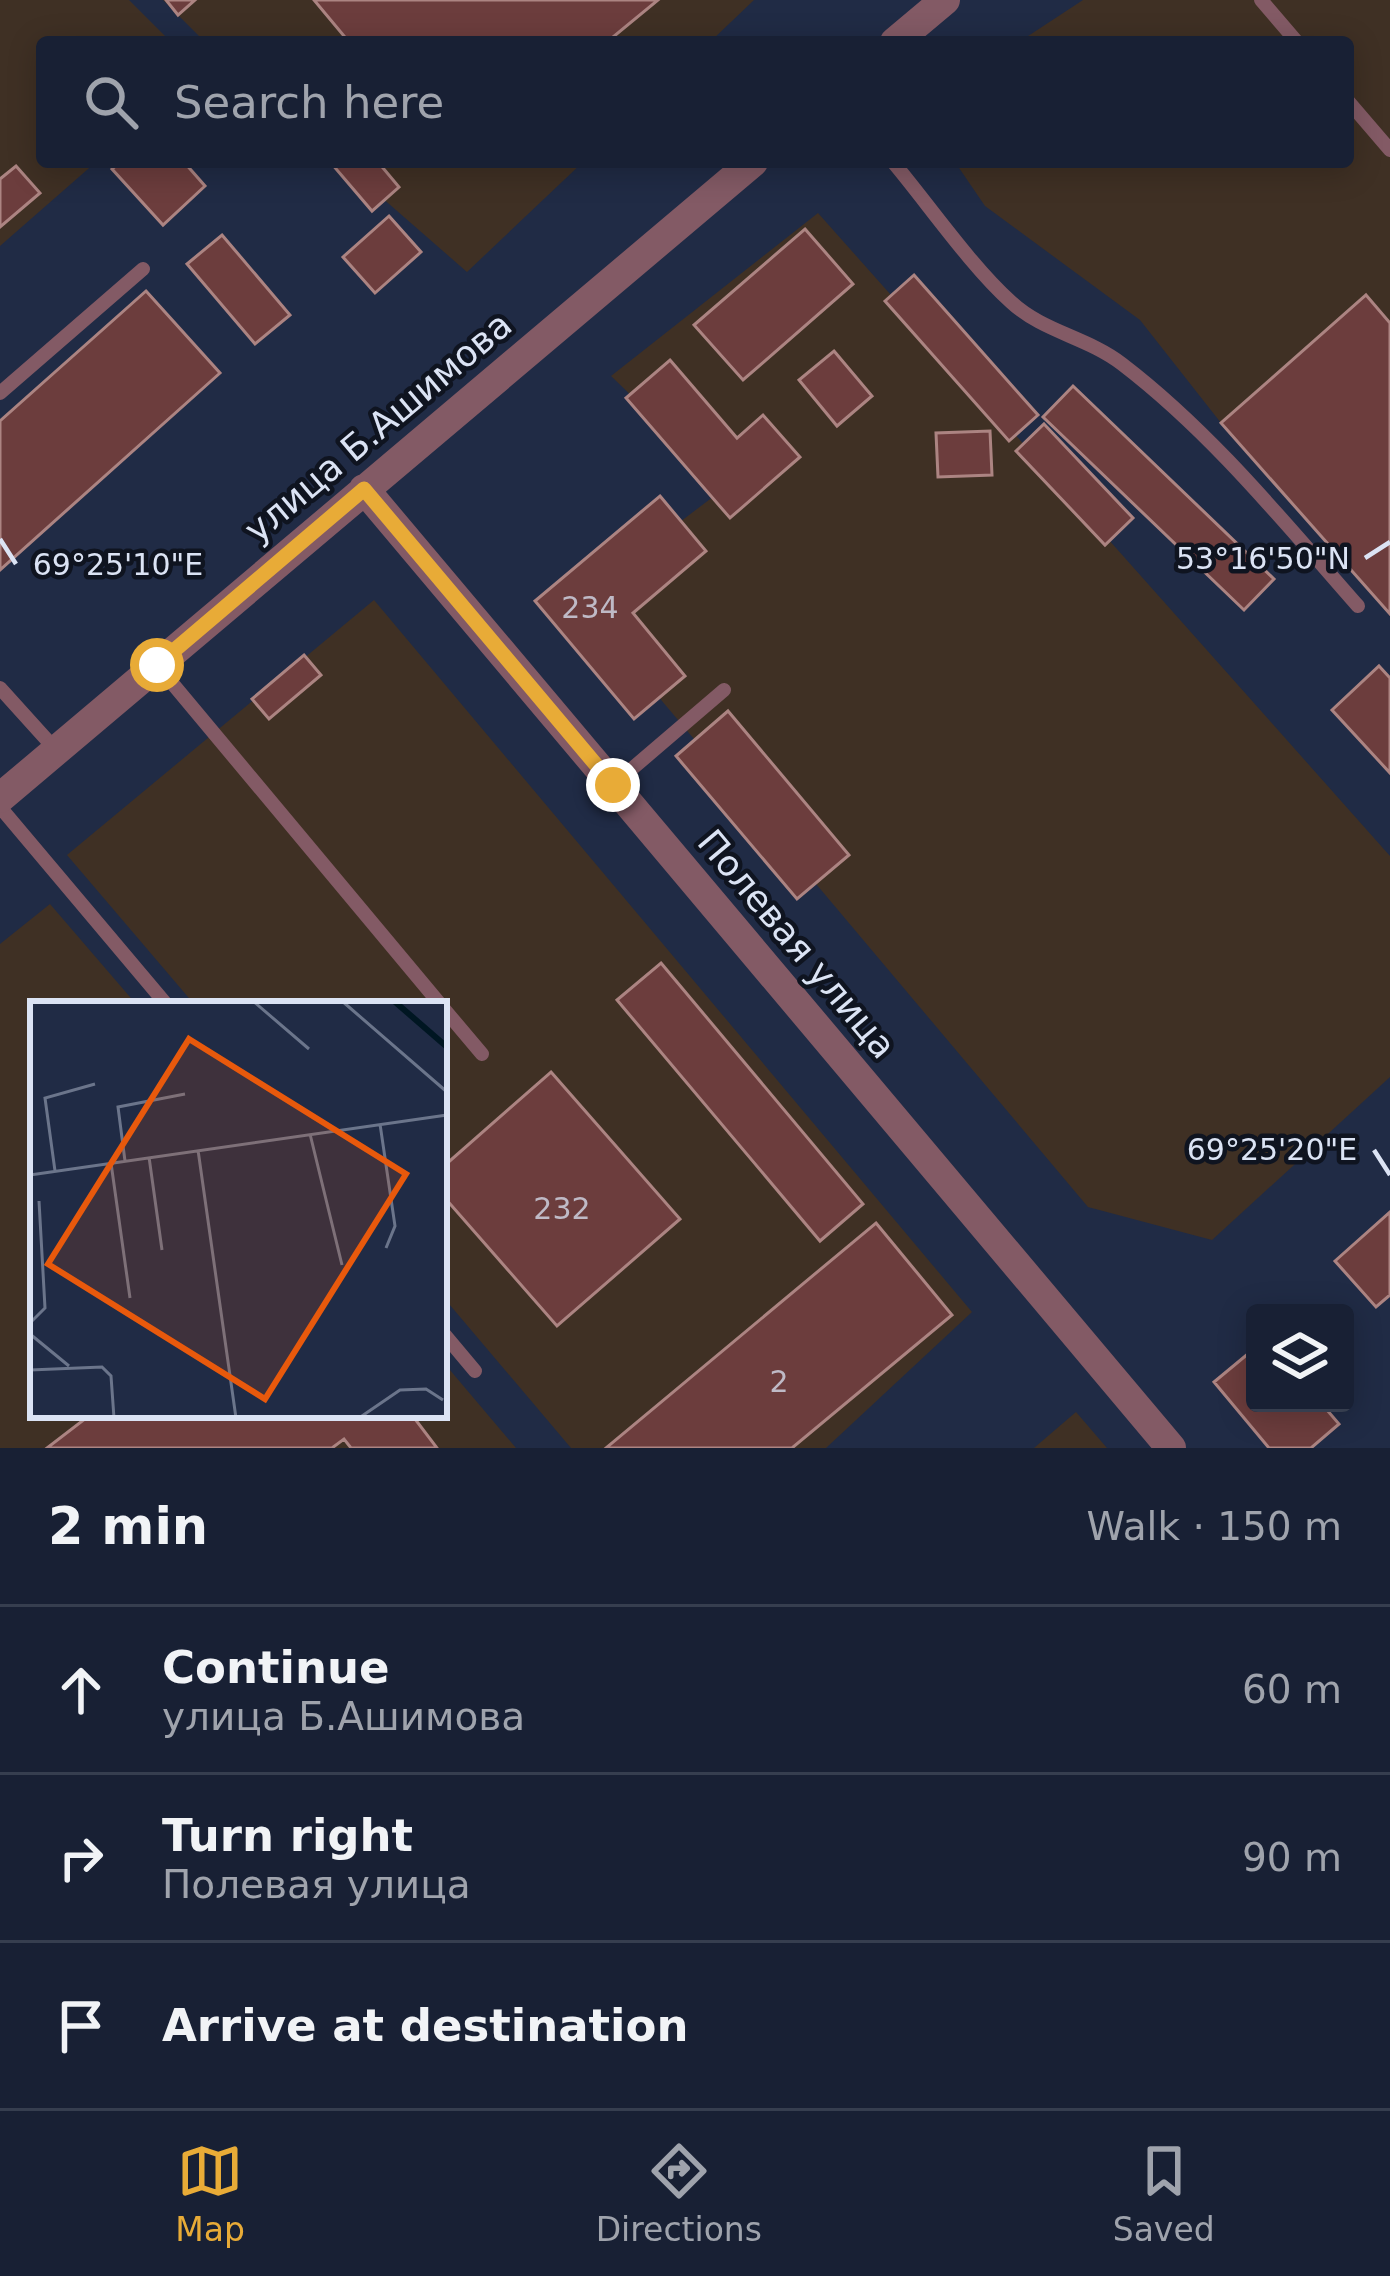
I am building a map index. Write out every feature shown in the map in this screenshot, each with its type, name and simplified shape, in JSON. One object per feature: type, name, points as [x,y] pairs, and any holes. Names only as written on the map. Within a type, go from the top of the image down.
[{"type":"street","points":[[902,36],[945,0]]},
{"type":"street","name":"улица Б.Ашимова","points":[[0,802],[746,168]]},
{"type":"street","name":"Полевая улица","points":[[364,489],[1171,1448]]},
{"type":"lane","points":[[1261,0],[1292,36]]},
{"type":"lane","points":[[1354,108],[1390,150]]},
{"type":"lane","points":[[898,168],[1011,302],[1046,327],[1087,340],[1122,364],[1238,469],[1358,606]]},
{"type":"lane","points":[[0,392],[143,269]]},
{"type":"lane","points":[[157,665],[438,1001]]},
{"type":"lane","points":[[0,688],[56,750]]},
{"type":"lane","points":[[613,785],[724,690]]},
{"type":"lane","points":[[0,802],[164,1001]]},
{"type":"lane","points":[[447,1012],[482,1054]]},
{"type":"lane","points":[[447,1338],[475,1371]]},
{"type":"shaded area","points":[[0,0],[129,0],[165,36],[36,36],[36,168],[89,168],[0,246]]},
{"type":"shaded area","points":[[163,0],[754,0],[716,36],[199,36]]},
{"type":"shaded area","points":[[1083,0],[1390,0],[1390,614],[1221,423],[1140,320],[985,206],[959,168],[1354,168],[1354,36],[1028,36]]},
{"type":"shaded area","points":[[348,168],[577,168],[467,272]]},
{"type":"shaded area","points":[[818,213],[1390,856],[1390,1077],[1212,1240],[1088,1207],[577,600],[726,487],[611,376]]},
{"type":"shaded area","points":[[374,600],[972,1312],[826,1448],[571,1448],[447,1302],[447,1001],[191,1001],[67,855]]},
{"type":"shaded area","points":[[50,904],[133,1001],[30,1001],[30,1418],[447,1418],[447,1367],[516,1448],[0,1448],[0,944]]},
{"type":"shaded area","points":[[1076,1412],[1107,1448],[1034,1448]]},
{"type":"building","points":[[166,0],[195,0],[178,15]]},
{"type":"building","points":[[314,0],[658,0],[614,36],[344,36]]},
{"type":"building","points":[[16,166],[40,193],[0,227],[0,179]]},
{"type":"building","points":[[189,168],[205,186],[163,225],[112,169]]},
{"type":"building","points":[[335,168],[383,168],[399,187],[372,211]]},
{"type":"building","points":[[389,216],[421,252],[375,293],[343,257]]},
{"type":"building","points":[[805,229],[853,284],[743,380],[694,325]]},
{"type":"building","points":[[222,235],[290,315],[255,344],[187,264]]},
{"type":"building","points":[[914,275],[1038,415],[1009,441],[885,301]]},
{"type":"building","points":[[146,291],[220,373],[0,570],[0,421]]},
{"type":"building","points":[[1366,295],[1390,323],[1390,614],[1221,423]]},
{"type":"building","points":[[834,351],[872,396],[837,426],[799,380]]},
{"type":"building","points":[[670,360],[737,438],[763,415],[800,457],[730,518],[626,398]]},
{"type":"building","points":[[1073,386],[1274,579],[1244,610],[1043,417]]},
{"type":"building","points":[[1044,424],[1133,518],[1105,545],[1016,451]]},
{"type":"building","points":[[990,431],[992,475],[938,477],[936,433]]},
{"type":"building","points":[[660,496],[706,551],[633,613],[685,676],[634,719],[535,601]]},
{"type":"building","points":[[304,655],[321,675],[269,719],[252,699]]},
{"type":"building","points":[[1379,666],[1390,678],[1390,773],[1332,710]]},
{"type":"building","points":[[728,711],[849,855],[797,899],[676,756]]},
{"type":"building","points":[[661,963],[863,1204],[820,1241],[617,1000]]},
{"type":"building","points":[[551,1072],[680,1219],[557,1326],[447,1200],[447,1163]]},
{"type":"building","points":[[1390,1212],[1390,1295],[1376,1307],[1335,1261]]},
{"type":"building","points":[[876,1223],[952,1315],[792,1448],[606,1448]]},
{"type":"building","points":[[1246,1355],[1246,1412],[1329,1412],[1339,1424],[1311,1448],[1269,1448],[1214,1382]]},
{"type":"building","points":[[86,1418],[414,1418],[437,1448],[351,1448],[344,1439],[332,1448],[47,1448]]},
{"type":"route","points":[[157,665],[364,489],[613,785]]}]
